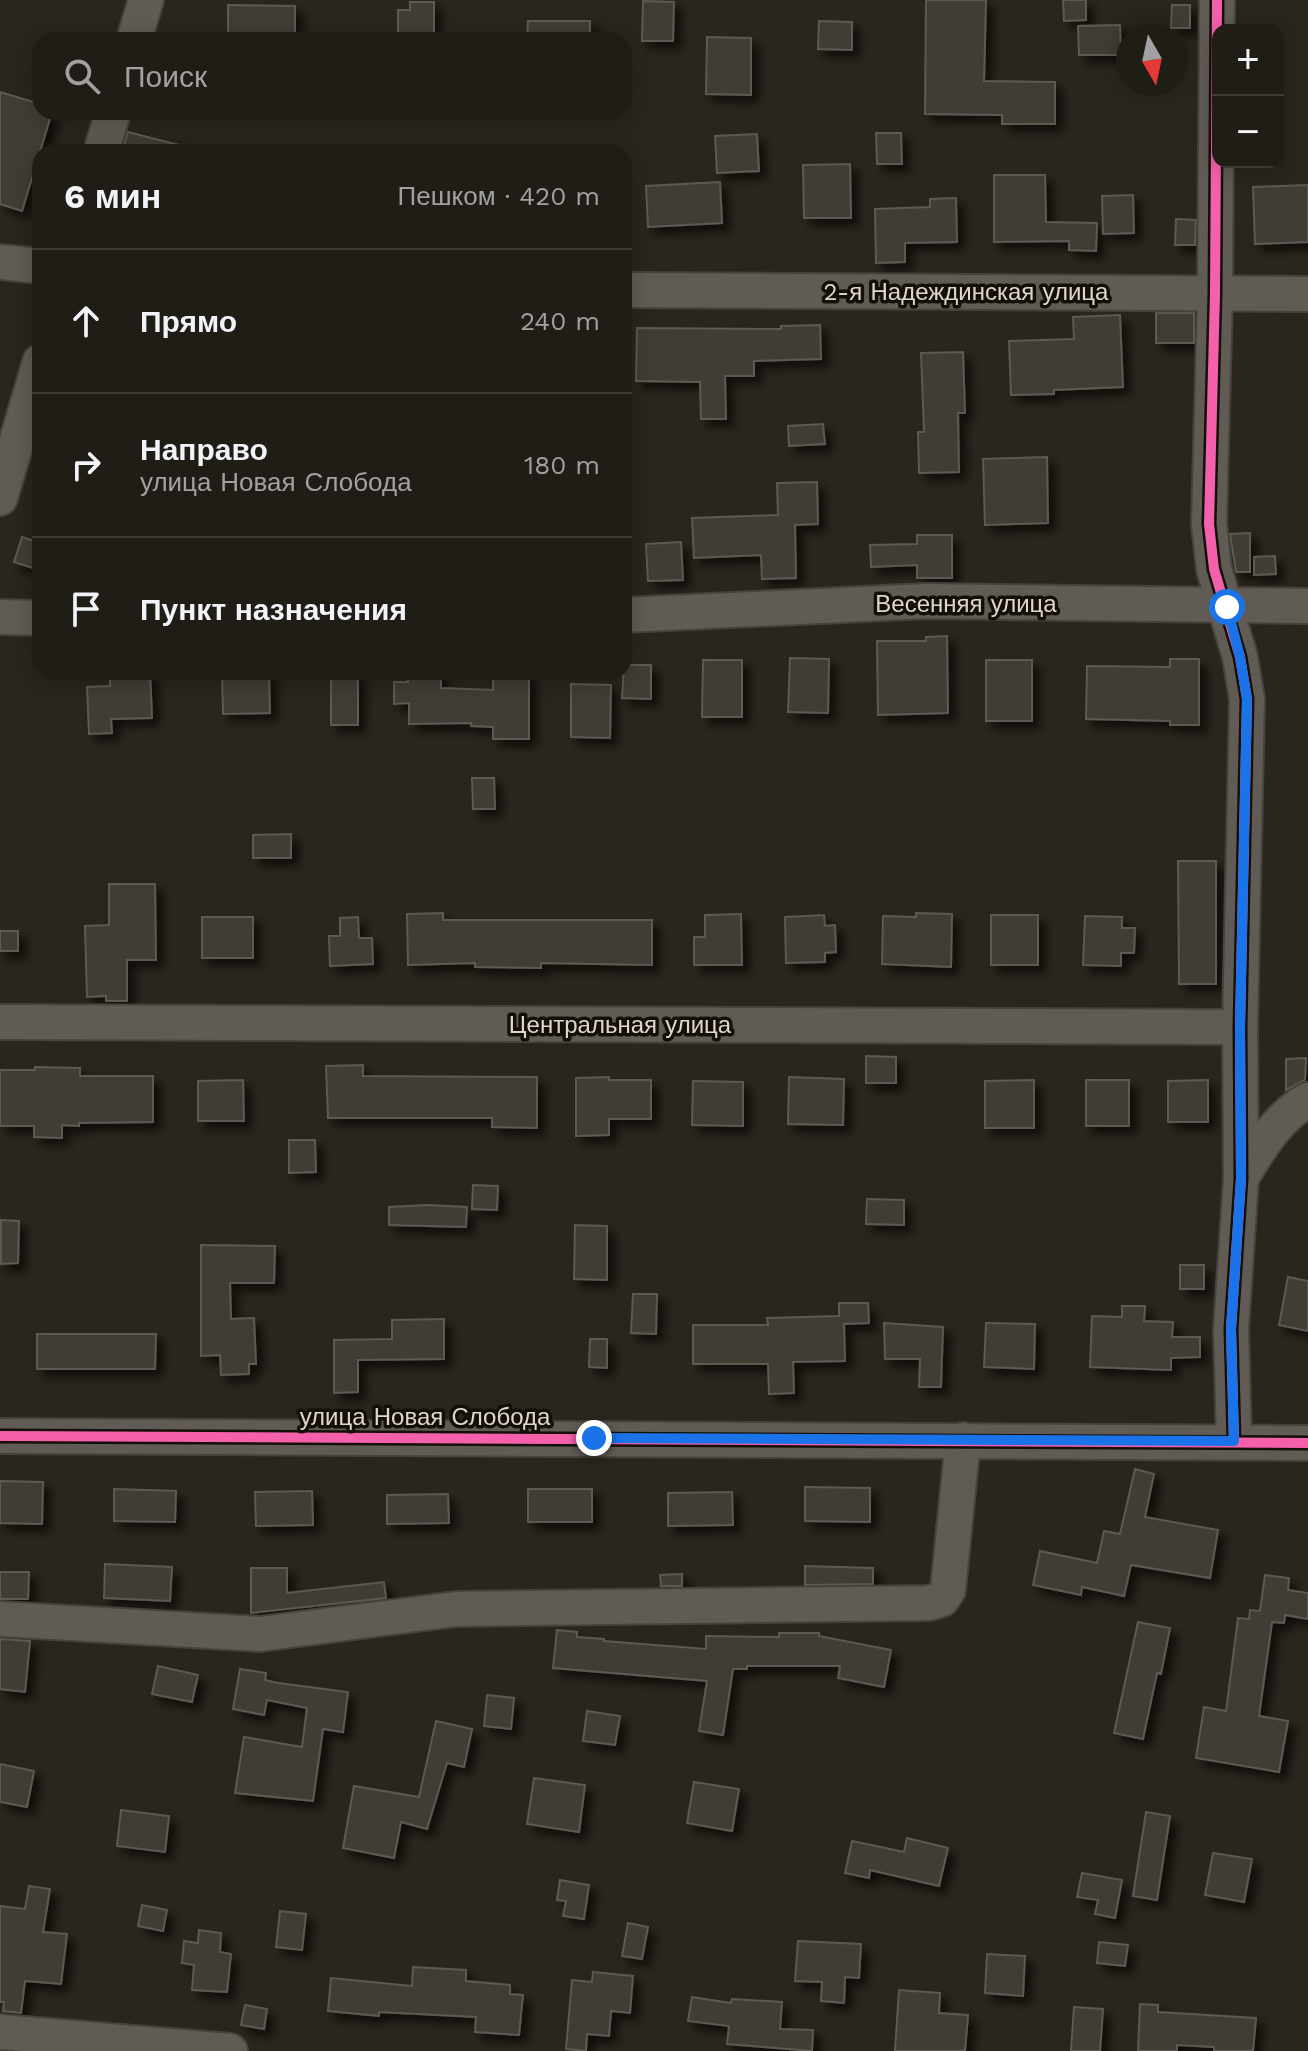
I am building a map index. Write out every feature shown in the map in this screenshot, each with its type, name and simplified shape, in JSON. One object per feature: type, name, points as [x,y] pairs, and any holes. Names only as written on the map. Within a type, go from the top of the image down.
[{"type":"street","points":[[136,32],[146,0]]},
{"type":"street","points":[[1217,0],[1215,294],[1209,524],[1214,569],[1240,657],[1247,699],[1240,1027],[1241,1179],[1231,1329],[1234,1441]]},
{"type":"street","points":[[103,144],[111,120]]},
{"type":"street","points":[[0,262],[32,265]]},
{"type":"street","name":"2-я Надеждинская улица","points":[[632,290],[1308,294]]},
{"type":"street","points":[[0,498],[32,389]]},
{"type":"street","name":"Весенняя улица","points":[[632,615],[928,601],[1308,606]]},
{"type":"street","points":[[0,617],[32,618]]},
{"type":"street","name":"Центральная улица","points":[[0,1022],[1240,1027]]},
{"type":"street","points":[[1241,1179],[1266,1138],[1296,1107],[1308,1100]]},
{"type":"street","name":"улица Новая Слобода","points":[[0,1436],[1308,1443]]},
{"type":"street","points":[[0,1619],[260,1634],[456,1609],[929,1603],[942,1599],[948,1590],[963,1440]]},
{"type":"street","points":[[0,2032],[230,2051]]},
{"type":"building","points":[[926,0],[986,0],[984,81],[1055,82],[1055,124],[1002,124],[1002,115],[925,114]]},
{"type":"building","points":[[1063,0],[1086,0],[1086,20],[1064,21]]},
{"type":"building","points":[[643,1],[674,2],[673,41],[642,41]]},
{"type":"building","points":[[410,2],[434,2],[434,32],[398,32],[398,10],[410,10]]},
{"type":"building","points":[[228,5],[295,6],[295,32],[228,32]]},
{"type":"building","points":[[1172,5],[1190,5],[1190,28],[1188,24],[1171,24]]},
{"type":"building","points":[[528,21],[590,21],[590,32],[527,32]]},
{"type":"building","points":[[819,21],[852,22],[852,50],[818,49]]},
{"type":"building","points":[[1116,25],[1116,55],[1079,55],[1078,26]]},
{"type":"building","points":[[707,37],[751,38],[751,95],[706,94]]},
{"type":"building","points":[[0,92],[32,102],[32,120],[50,120],[42,144],[32,144],[32,178],[22,211],[0,204]]},
{"type":"building","points":[[128,132],[175,144],[124,144]]},
{"type":"building","points":[[876,133],[901,133],[902,164],[877,164]]},
{"type":"building","points":[[757,134],[759,171],[717,173],[715,136]]},
{"type":"building","points":[[850,164],[851,218],[804,218],[803,165]]},
{"type":"building","points":[[994,175],[1045,175],[1046,222],[1097,223],[1096,251],[1069,250],[1069,241],[994,242]]},
{"type":"building","points":[[720,182],[722,223],[648,227],[646,186]]},
{"type":"building","points":[[1308,185],[1308,242],[1255,244],[1253,187]]},
{"type":"building","points":[[1133,195],[1134,233],[1103,234],[1102,196]]},
{"type":"building","points":[[956,198],[957,242],[905,243],[905,262],[876,263],[875,209],[930,207],[930,199]]},
{"type":"building","points":[[1176,219],[1196,220],[1195,245],[1175,245]]},
{"type":"building","points":[[1156,313],[1194,313],[1194,343],[1156,343]]},
{"type":"building","points":[[1120,315],[1123,387],[1011,395],[1009,341],[1074,339],[1073,317]]},
{"type":"building","points":[[820,325],[821,359],[754,361],[754,376],[725,376],[726,419],[701,419],[700,382],[636,381],[637,328],[781,329],[781,326]]},
{"type":"building","points":[[963,352],[965,413],[958,413],[959,472],[919,473],[918,432],[924,432],[921,353]]},
{"type":"building","points":[[823,424],[825,444],[789,446],[788,426]]},
{"type":"building","points":[[1047,457],[1048,523],[985,525],[983,459]]},
{"type":"building","points":[[817,482],[818,524],[795,525],[796,578],[762,579],[761,555],[694,558],[692,518],[778,515],[777,483]]},
{"type":"building","points":[[1250,533],[1250,572],[1236,572],[1230,534]]},
{"type":"building","points":[[917,535],[952,535],[952,578],[917,578],[917,565],[871,567],[870,545],[917,544]]},
{"type":"building","points":[[22,537],[32,540],[32,568],[14,562]]},
{"type":"building","points":[[681,542],[683,580],[648,581],[646,544]]},
{"type":"building","points":[[1275,556],[1276,574],[1254,575],[1254,557]]},
{"type":"building","points":[[947,636],[948,713],[878,715],[877,641],[926,641],[926,637]]},
{"type":"building","points":[[790,658],[829,659],[828,713],[788,712]]},
{"type":"building","points":[[1170,659],[1199,659],[1199,725],[1170,725],[1170,721],[1086,719],[1087,666],[1170,667]]},
{"type":"building","points":[[703,660],[742,660],[742,717],[702,717]]},
{"type":"building","points":[[986,660],[1032,660],[1032,721],[986,721]]},
{"type":"building","points":[[632,665],[651,665],[651,699],[622,698],[623,680],[632,680]]},
{"type":"building","points":[[110,680],[150,680],[152,718],[111,719],[112,733],[89,734],[87,687],[110,686]]},
{"type":"building","points":[[222,680],[269,680],[270,713],[223,714]]},
{"type":"building","points":[[331,680],[358,680],[358,725],[331,725]]},
{"type":"building","points":[[441,680],[441,688],[493,690],[493,680],[529,680],[529,739],[493,739],[493,727],[471,726],[471,723],[409,724],[409,703],[394,704],[394,682]]},
{"type":"building","points":[[571,684],[611,685],[610,738],[571,737]]},
{"type":"building","points":[[472,778],[494,778],[495,809],[473,809]]},
{"type":"building","points":[[291,834],[291,858],[253,858],[253,835]]},
{"type":"building","points":[[1178,861],[1216,861],[1216,984],[1179,984]]},
{"type":"building","points":[[109,884],[155,884],[156,960],[127,960],[127,1001],[106,1001],[106,996],[87,997],[85,926],[109,925]]},
{"type":"building","points":[[443,913],[443,920],[652,920],[652,965],[541,963],[541,968],[475,967],[475,963],[408,965],[407,914]]},
{"type":"building","points":[[916,913],[952,914],[951,967],[882,964],[883,916],[916,917]]},
{"type":"building","points":[[741,914],[742,965],[694,965],[694,937],[705,937],[705,915]]},
{"type":"building","points":[[824,915],[825,926],[835,925],[836,952],[825,953],[825,962],[786,963],[785,917]]},
{"type":"building","points":[[991,915],[1038,915],[1038,965],[991,965]]},
{"type":"building","points":[[1085,916],[1122,917],[1122,928],[1135,928],[1134,953],[1121,953],[1121,966],[1083,965]]},
{"type":"building","points":[[202,917],[253,917],[253,958],[202,958]]},
{"type":"building","points":[[358,917],[359,938],[372,938],[373,964],[330,966],[329,936],[340,936],[340,918]]},
{"type":"building","points":[[0,931],[18,931],[18,951],[0,951]]},
{"type":"building","points":[[866,1056],[896,1057],[896,1083],[866,1083]]},
{"type":"building","points":[[1306,1058],[1305,1080],[1286,1090],[1286,1059]]},
{"type":"building","points":[[363,1065],[363,1076],[537,1077],[537,1128],[492,1127],[492,1118],[328,1118],[326,1066]]},
{"type":"building","points":[[35,1067],[80,1068],[80,1076],[153,1076],[153,1122],[62,1125],[62,1138],[34,1137],[34,1126],[0,1126],[0,1070],[35,1070]]},
{"type":"building","points":[[609,1077],[609,1080],[651,1080],[651,1119],[609,1119],[609,1135],[576,1136],[576,1078]]},
{"type":"building","points":[[789,1077],[844,1079],[843,1125],[788,1124]]},
{"type":"building","points":[[243,1080],[244,1121],[198,1121],[198,1081]]},
{"type":"building","points":[[1034,1080],[1034,1128],[985,1128],[985,1081]]},
{"type":"building","points":[[1086,1080],[1129,1080],[1129,1126],[1086,1126]]},
{"type":"building","points":[[1208,1080],[1208,1122],[1168,1122],[1168,1081]]},
{"type":"building","points":[[693,1081],[743,1082],[743,1126],[692,1125]]},
{"type":"building","points":[[289,1140],[315,1140],[316,1172],[289,1173]]},
{"type":"building","points":[[473,1185],[498,1186],[497,1210],[472,1209]]},
{"type":"building","points":[[867,1199],[904,1200],[904,1225],[866,1224]]},
{"type":"building","points":[[389,1207],[467,1207],[466,1227],[389,1225]]},
{"type":"building","points":[[1,1220],[19,1221],[18,1263],[1,1264]]},
{"type":"building","points":[[575,1225],[607,1226],[607,1280],[574,1279]]},
{"type":"building","points":[[201,1245],[275,1246],[274,1283],[230,1283],[231,1319],[254,1318],[256,1364],[249,1364],[249,1374],[221,1375],[220,1355],[201,1356]]},
{"type":"building","points":[[1180,1265],[1204,1265],[1204,1289],[1180,1289]]},
{"type":"building","points":[[1288,1277],[1308,1281],[1308,1331],[1279,1325]]},
{"type":"building","points":[[633,1294],[657,1294],[656,1334],[631,1333]]},
{"type":"building","points":[[839,1303],[868,1303],[869,1323],[844,1324],[845,1361],[793,1362],[794,1393],[769,1394],[768,1364],[693,1364],[693,1325],[768,1325],[767,1318],[839,1316]]},
{"type":"building","points":[[1122,1306],[1145,1306],[1144,1321],[1173,1322],[1172,1337],[1200,1337],[1200,1357],[1171,1358],[1171,1370],[1090,1367],[1092,1316],[1122,1317]]},
{"type":"building","points":[[444,1319],[444,1359],[358,1360],[358,1392],[334,1393],[334,1340],[392,1339],[392,1320]]},
{"type":"building","points":[[884,1323],[943,1327],[941,1387],[919,1387],[920,1359],[885,1359]]},
{"type":"building","points":[[986,1323],[1035,1324],[1034,1369],[984,1367]]},
{"type":"building","points":[[37,1334],[156,1334],[155,1369],[37,1369]]},
{"type":"building","points":[[590,1339],[607,1339],[607,1368],[589,1367]]},
{"type":"building","points":[[1135,1469],[1154,1474],[1145,1517],[1218,1530],[1210,1578],[1131,1565],[1124,1596],[1082,1587],[1081,1595],[1033,1585],[1040,1551],[1097,1563],[1104,1531],[1120,1534]]},
{"type":"building","points":[[0,1481],[43,1482],[42,1524],[0,1523]]},
{"type":"building","points":[[805,1487],[870,1488],[870,1522],[805,1521]]},
{"type":"building","points":[[114,1489],[176,1491],[175,1522],[114,1521]]},
{"type":"building","points":[[528,1489],[592,1489],[592,1522],[528,1522]]},
{"type":"building","points":[[312,1491],[313,1525],[256,1526],[255,1492]]},
{"type":"building","points":[[732,1492],[733,1525],[668,1526],[668,1493]]},
{"type":"building","points":[[448,1494],[449,1523],[387,1524],[387,1495]]},
{"type":"building","points":[[105,1564],[172,1567],[170,1601],[104,1598]]},
{"type":"building","points":[[805,1566],[873,1568],[873,1584],[805,1585]]},
{"type":"building","points":[[251,1568],[287,1568],[287,1593],[384,1582],[386,1598],[251,1613]]},
{"type":"building","points":[[0,1572],[29,1572],[28,1599],[0,1599]]},
{"type":"building","points":[[682,1574],[682,1586],[661,1586],[660,1575]]},
{"type":"building","points":[[1265,1575],[1289,1578],[1288,1590],[1308,1593],[1308,1619],[1285,1615],[1284,1623],[1272,1622],[1259,1716],[1288,1721],[1279,1772],[1196,1758],[1204,1707],[1226,1711],[1238,1618],[1249,1619],[1250,1610],[1260,1611]]},
{"type":"building","points":[[1138,1622],[1170,1628],[1143,1739],[1114,1733]]},
{"type":"building","points":[[557,1630],[577,1632],[577,1637],[604,1641],[706,1649],[706,1636],[779,1637],[779,1633],[819,1633],[819,1636],[891,1650],[884,1687],[838,1678],[840,1666],[747,1666],[747,1669],[733,1669],[723,1735],[699,1731],[707,1681],[553,1668]]},
{"type":"building","points":[[0,1639],[30,1641],[25,1692],[0,1689]]},
{"type":"building","points":[[158,1666],[198,1675],[192,1702],[152,1694]]},
{"type":"building","points":[[240,1669],[266,1673],[265,1680],[278,1683],[348,1692],[343,1732],[323,1729],[313,1801],[235,1793],[244,1737],[302,1747],[307,1708],[267,1700],[264,1715],[233,1709]]},
{"type":"building","points":[[487,1695],[514,1698],[511,1729],[484,1726]]},
{"type":"building","points":[[587,1711],[620,1716],[615,1745],[583,1741]]},
{"type":"building","points":[[436,1721],[472,1729],[464,1767],[447,1763],[427,1829],[401,1822],[394,1858],[343,1848],[354,1786],[419,1797]]},
{"type":"building","points":[[0,1764],[34,1771],[27,1807],[0,1802]]},
{"type":"building","points":[[534,1778],[585,1785],[579,1832],[527,1824]]},
{"type":"building","points":[[694,1782],[739,1789],[732,1831],[687,1823]]},
{"type":"building","points":[[121,1810],[169,1816],[165,1852],[117,1846]]},
{"type":"building","points":[[1146,1812],[1170,1816],[1157,1900],[1133,1896]]},
{"type":"building","points":[[907,1838],[948,1848],[939,1886],[870,1870],[869,1878],[845,1873],[852,1841],[904,1852]]},
{"type":"building","points":[[1213,1853],[1252,1859],[1244,1902],[1205,1895]]},
{"type":"building","points":[[1082,1873],[1122,1880],[1115,1918],[1095,1914],[1098,1900],[1077,1897]]},
{"type":"building","points":[[560,1880],[589,1885],[584,1919],[563,1916],[566,1901],[557,1900]]},
{"type":"building","points":[[29,1886],[50,1889],[43,1932],[67,1934],[61,1984],[25,1981],[21,2013],[3,2011],[4,2002],[0,2002],[0,1906],[25,1909]]},
{"type":"building","points":[[142,1905],[167,1910],[163,1931],[138,1926]]},
{"type":"building","points":[[280,1911],[306,1914],[302,1950],[276,1947]]},
{"type":"building","points":[[628,1923],[648,1927],[642,1959],[622,1956]]},
{"type":"building","points":[[199,1930],[221,1933],[220,1952],[231,1954],[227,1992],[192,1990],[194,1965],[182,1963],[184,1941],[198,1943]]},
{"type":"building","points":[[798,1941],[861,1944],[859,1978],[845,1977],[844,2003],[821,2001],[822,1982],[795,1981]]},
{"type":"building","points":[[1099,1942],[1128,1945],[1125,1966],[1097,1963]]},
{"type":"building","points":[[987,1954],[1025,1956],[1023,1996],[985,1993]]},
{"type":"building","points":[[413,1967],[466,1970],[466,1981],[510,1985],[510,1994],[523,1995],[519,2035],[475,2032],[476,2017],[379,2012],[379,2016],[328,2011],[331,1978],[412,1986]]},
{"type":"building","points":[[593,1972],[633,1976],[630,2013],[611,2011],[609,2036],[587,2034],[586,2051],[566,2049],[572,1980],[592,1982]]},
{"type":"building","points":[[899,1990],[940,1993],[939,2013],[968,2015],[965,2051],[895,2051]]},
{"type":"building","points":[[692,1997],[731,2003],[732,1999],[782,2002],[780,2029],[813,2030],[812,2051],[727,2044],[729,2026],[688,2021]]},
{"type":"building","points":[[1140,2004],[1158,2005],[1158,2012],[1256,2018],[1253,2051],[1214,2051],[1214,2047],[1177,2045],[1177,2051],[1138,2051]]},
{"type":"building","points":[[245,2005],[267,2009],[264,2029],[241,2025]]},
{"type":"building","points":[[1074,2007],[1103,2009],[1100,2051],[1071,2051]]},
{"type":"cycle path","points":[[1217,0],[1215,294],[1209,524],[1214,569],[1240,657],[1247,699],[1240,1027],[1241,1179],[1231,1329],[1234,1441]]},
{"type":"cycle path","points":[[0,1436],[1308,1443]]},
{"type":"route","points":[[594,1438],[1234,1441],[1231,1329],[1241,1179],[1240,1027],[1247,699],[1227,607]]}]
